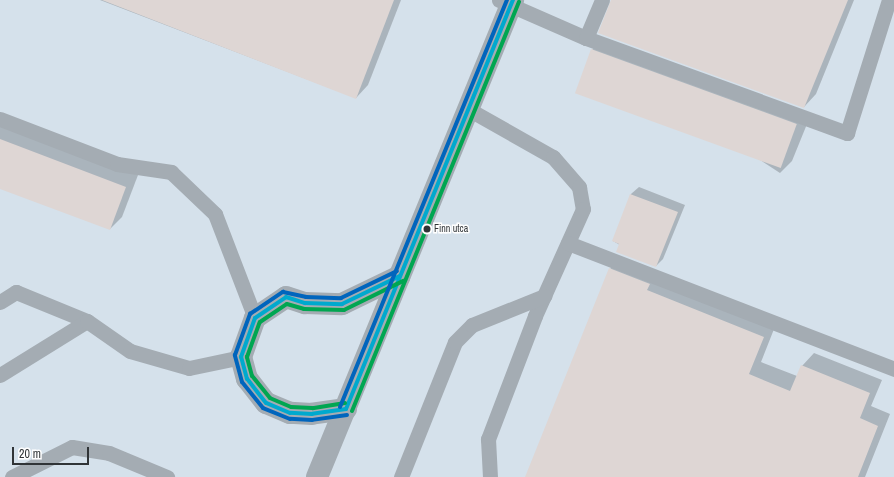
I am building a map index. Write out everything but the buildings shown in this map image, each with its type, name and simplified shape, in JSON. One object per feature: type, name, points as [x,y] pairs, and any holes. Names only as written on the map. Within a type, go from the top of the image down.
[{"type":"street","points":[[317,477],[468,109],[507,2]]},
{"type":"street","points":[[346,409],[312,414],[290,413],[266,403],[247,378],[241,357],[255,318],[286,298],[304,303],[342,304],[400,276]]},
{"type":"lane","points":[[586,38],[602,0]]},
{"type":"lane","points":[[507,2],[586,38],[847,133],[889,0]]},
{"type":"lane","points":[[468,109],[553,157],[579,186],[583,209],[544,296],[488,439],[490,477]]},
{"type":"lane","points":[[0,119],[117,164],[171,172],[215,214],[255,318]]},
{"type":"lane","points":[[568,243],[894,369]]},
{"type":"lane","points":[[0,302],[16,292],[87,321],[130,351],[189,368],[241,357]]},
{"type":"lane","points":[[400,477],[455,342],[472,324],[544,296]]},
{"type":"lane","points":[[0,376],[87,321]]},
{"type":"lane","points":[[12,477],[72,447],[109,453],[167,477]]},
{"type":"shaded area","points":[[0,0],[894,0],[894,477],[0,477]]},
{"type":"transit line","name":"20","points":[[340,407],[507,0]]},
{"type":"transit line","points":[[346,409],[513,0]]},
{"type":"transit line","points":[[352,411],[519,2]]},
{"type":"transit line","name":"20","points":[[347,415],[312,420],[290,419],[263,408],[242,382],[235,355],[250,314],[283,292],[306,297],[341,298],[397,271]]},
{"type":"transit line","points":[[346,409],[312,414],[290,413],[266,403],[247,379],[241,357],[255,318],[286,297],[305,303],[342,304],[400,276]]},
{"type":"transit line","points":[[345,403],[312,408],[291,407],[270,398],[252,376],[247,357],[260,322],[287,304],[304,309],[344,310],[403,281]]},
{"type":"place","name":"Finn utca","points":[[427,229]]}]
